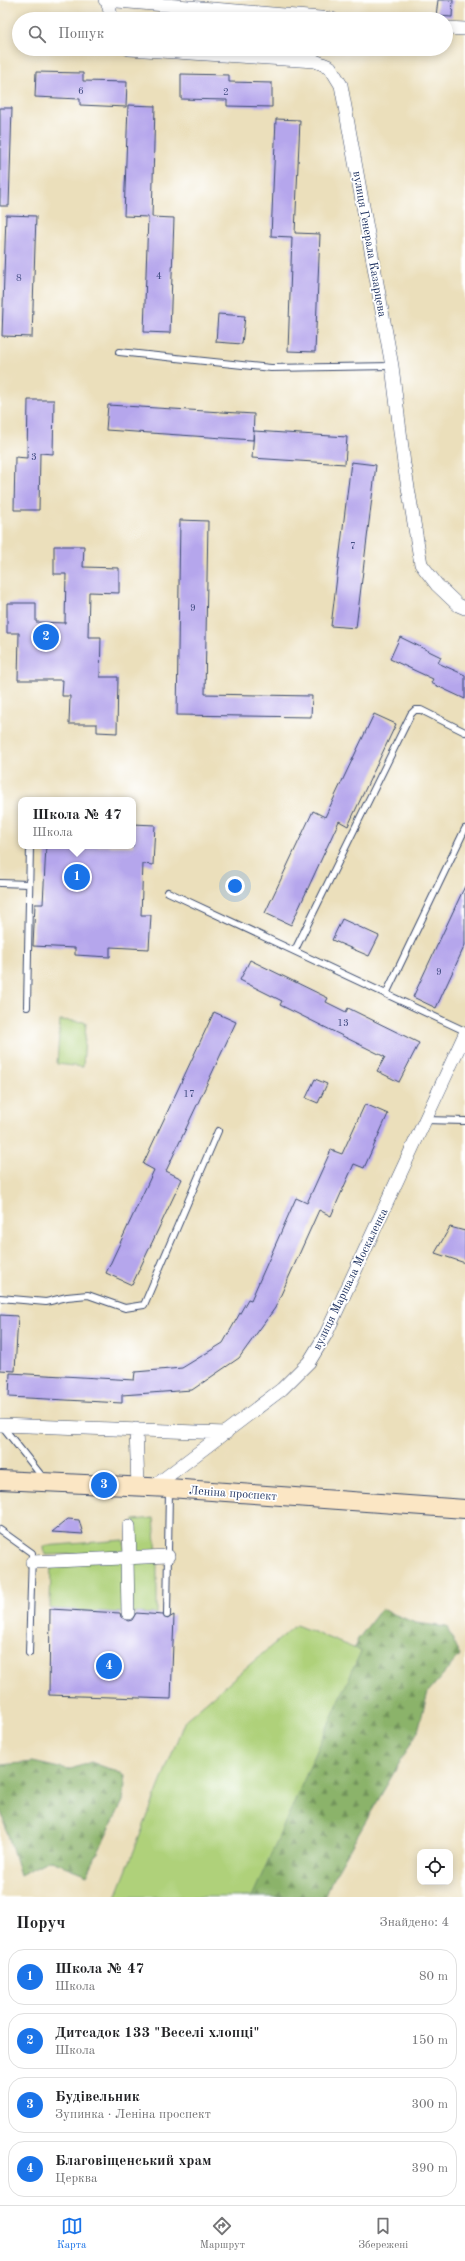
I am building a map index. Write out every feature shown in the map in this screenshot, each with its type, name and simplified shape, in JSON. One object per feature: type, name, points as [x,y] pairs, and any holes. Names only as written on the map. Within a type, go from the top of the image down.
[{"type":"main road","name":"Леніна проспект","points":[[0,1480],[153,1488],[465,1509]]},
{"type":"street","points":[[110,12],[106,0],[249,12]]},
{"type":"street","points":[[453,28],[465,29]]},
{"type":"street","name":"вулиця Генерала Казарцева","points":[[238,56],[315,61],[330,67],[341,85],[392,366],[404,464],[421,564],[437,585],[458,605],[465,608]]},
{"type":"street","name":"вулиця Маршала Москаленка","points":[[153,1488],[282,1390],[309,1362],[326,1334],[465,1032]]},
{"type":"street","points":[[1,1424],[226,1433]]},
{"type":"street","points":[[136,1429],[153,1488]]},
{"type":"street","points":[[128,1613],[129,1526]]},
{"type":"street","points":[[32,1562],[168,1556]]},
{"type":"lane","points":[[119,352],[271,368],[392,366]]},
{"type":"lane","points":[[295,950],[411,714],[415,710],[421,710],[465,732]]},
{"type":"lane","points":[[386,994],[465,829]]},
{"type":"lane","points":[[27,1007],[30,849]]},
{"type":"lane","points":[[0,883],[29,884]]},
{"type":"lane","points":[[168,892],[295,950],[465,1032]]},
{"type":"lane","points":[[424,1120],[465,1121]]},
{"type":"lane","points":[[0,1298],[46,1302],[68,1296],[88,1295],[125,1308],[136,1308],[144,1305],[218,1131]]},
{"type":"lane","points":[[1,1424],[47,1483]]},
{"type":"lane","points":[[153,1488],[168,1556],[167,1615]]},
{"type":"lane","points":[[0,1530],[32,1553],[29,1653]]},
{"type":"green space","points":[[60,1020],[86,1022],[83,1067],[57,1064]]},
{"type":"green space","points":[[154,1518],[157,1555],[132,1557],[134,1520]]},
{"type":"green space","points":[[124,1540],[125,1553],[45,1555],[44,1546]]},
{"type":"green space","points":[[125,1559],[124,1613],[50,1609],[51,1562]]},
{"type":"green space","points":[[157,1559],[157,1614],[130,1613],[129,1560]]},
{"type":"green space","points":[[381,1609],[416,1623],[447,1627],[460,1655],[428,1692],[418,1731],[332,1880],[325,1897],[241,1897],[358,1639]]},
{"type":"green space","points":[[296,1625],[361,1651],[252,1897],[116,1897],[185,1720]]},
{"type":"green space","points":[[33,1762],[68,1770],[91,1762],[126,1775],[123,1801],[87,1875],[49,1860],[20,1875],[0,1808],[0,1765]]},
{"type":"building","points":[[438,0],[453,0],[452,12],[436,12]]},
{"type":"building","points":[[36,72],[83,73],[83,81],[127,82],[126,107],[80,105],[80,99],[35,97]]},
{"type":"building","points":[[181,74],[229,75],[229,82],[272,83],[272,107],[227,106],[227,100],[181,99]]},
{"type":"building","points":[[128,105],[155,106],[152,217],[174,218],[170,333],[144,332],[148,217],[124,216]]},
{"type":"building","points":[[0,108],[12,108],[9,206],[0,206]]},
{"type":"building","points":[[276,119],[300,120],[295,233],[320,234],[315,352],[288,351],[292,237],[271,236]]},
{"type":"building","points":[[6,215],[36,216],[32,337],[2,336]]},
{"type":"building","points":[[218,314],[245,316],[242,344],[216,342]]},
{"type":"building","points":[[28,400],[54,400],[53,454],[40,453],[39,510],[14,510],[15,457],[27,458]]},
{"type":"building","points":[[108,405],[254,414],[253,440],[106,430]]},
{"type":"building","points":[[254,431],[347,437],[345,464],[252,458]]},
{"type":"building","points":[[351,462],[376,465],[356,628],[331,626]]},
{"type":"building","points":[[180,520],[208,521],[205,694],[312,696],[311,717],[177,715]]},
{"type":"building","points":[[54,546],[84,546],[83,567],[119,568],[119,593],[89,592],[88,637],[101,637],[100,677],[118,677],[117,733],[97,732],[97,724],[69,724],[70,696],[62,696],[63,680],[18,680],[19,633],[7,633],[7,603],[36,603],[36,622],[65,623],[66,574],[54,574]]},
{"type":"building","points":[[400,637],[441,657],[438,663],[465,675],[465,699],[431,683],[433,679],[390,659]]},
{"type":"building","points":[[374,714],[396,724],[348,826],[339,821],[291,925],[265,913],[313,811],[325,817]]},
{"type":"building","points":[[136,824],[155,825],[153,865],[143,864],[141,915],[151,915],[149,949],[110,947],[110,957],[75,955],[75,948],[33,946],[35,904],[43,904],[46,849],[136,849]]},
{"type":"building","points":[[465,886],[465,945],[436,1008],[413,997]]},
{"type":"building","points":[[342,919],[379,936],[369,956],[332,940]]},
{"type":"building","points":[[250,960],[328,998],[326,1002],[346,1012],[348,1008],[419,1043],[399,1082],[377,1071],[385,1057],[280,1005],[282,1001],[240,980]]},
{"type":"building","points":[[214,1012],[236,1022],[166,1171],[182,1179],[132,1285],[106,1273],[154,1170],[143,1164]]},
{"type":"building","points":[[315,1079],[327,1084],[318,1103],[306,1098]]},
{"type":"building","points":[[365,1104],[388,1114],[364,1168],[354,1164],[331,1216],[319,1210],[275,1308],[239,1358],[192,1390],[122,1395],[122,1403],[9,1397],[10,1373],[134,1380],[135,1372],[182,1368],[223,1343],[248,1299],[251,1300],[296,1198],[307,1203],[331,1150],[342,1154]]},
{"type":"building","points":[[450,1227],[465,1231],[465,1263],[435,1253]]},
{"type":"building","points":[[0,1315],[18,1316],[15,1371],[0,1370]]},
{"type":"building","points":[[68,1519],[79,1520],[83,1534],[52,1532]]},
{"type":"building","points":[[50,1609],[120,1613],[121,1617],[128,1621],[132,1620],[136,1613],[163,1615],[167,1619],[174,1615],[171,1699],[49,1695]]},
{"type":"place","name":"Дитсадок 133 \"Веселі хлопці\"","points":[[46,637]]},
{"type":"place","name":"Школа № 47","points":[[77,877]]},
{"type":"place","name":"Будівельник","points":[[104,1485]]},
{"type":"place","name":"Благовіщенський храм","points":[[109,1666]]}]
